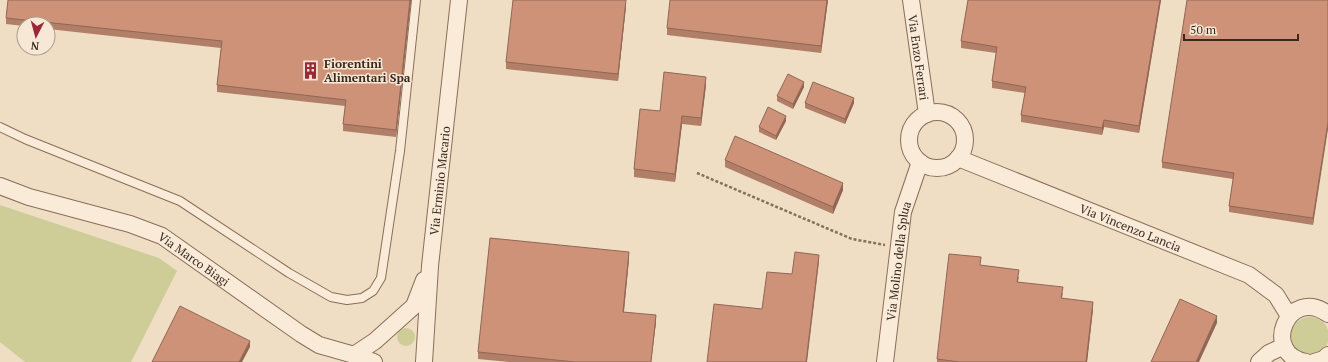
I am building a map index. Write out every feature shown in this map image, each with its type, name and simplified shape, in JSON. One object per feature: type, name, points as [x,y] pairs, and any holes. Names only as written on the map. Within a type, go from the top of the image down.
[{"type":"street","name":"Via Erminio Macario","points":[[424,362],[430,266],[459,0]]},
{"type":"street","name":"Via Enzo Ferrari","points":[[911,0],[927,114]]},
{"type":"street","points":[[936,112],[945,113],[953,118],[960,124],[964,132],[965,141],[963,150],[958,158],[952,163],[940,167],[927,166],[920,162],[914,156],[910,148],[910,132],[914,124],[927,114],[936,112]]},
{"type":"street","name":"Via Vincenzo Lancia","points":[[958,158],[1248,275],[1276,295],[1289,316]]},
{"type":"street","name":"Via Molino della Splua","points":[[885,362],[903,212],[920,162]]},
{"type":"street","name":"Via Marco Biagi","points":[[0,186],[29,197],[130,224],[162,236],[301,334],[319,345],[374,362]]},
{"type":"street","points":[[354,355],[374,341],[414,306],[430,266]]},
{"type":"street","points":[[1306,362],[1294,358],[1284,346],[1282,330],[1285,323],[1289,316],[1299,309],[1312,307],[1328,313]]},
{"type":"street","points":[[1259,362],[1269,353],[1284,346]]},
{"type":"street","points":[[1316,362],[1328,355]]},
{"type":"lane","points":[[0,127],[52,150],[180,201],[289,272],[331,297],[347,300],[362,298],[373,291],[381,278],[400,151],[416,0]]},
{"type":"path","points":[[697,173],[852,239],[898,247]]},
{"type":"shaded area","points":[[0,205],[159,258],[177,271],[131,362],[25,362],[0,342]]},
{"type":"shaded area","points":[[1310,317],[1323,323],[1329,336],[1323,349],[1310,355],[1297,349],[1291,336],[1297,323]]},
{"type":"shaded area","points":[[406,328],[412,331],[415,337],[412,343],[406,346],[400,343],[397,337],[400,331]]},
{"type":"building","name":"Fiorentini Alimentari Spa","points":[[8,0],[410,0],[396,130],[343,124],[346,100],[217,85],[222,41],[56,23],[56,16],[16,16],[16,19],[6,18]]},
{"type":"building","points":[[513,0],[626,0],[618,74],[506,62]]},
{"type":"building","points":[[670,0],[827,0],[821,46],[667,28]]},
{"type":"building","points":[[968,0],[1160,0],[1139,126],[1104,120],[1102,128],[1021,115],[1026,87],[992,81],[997,47],[961,41]]},
{"type":"building","points":[[1187,0],[1328,0],[1328,122],[1313,218],[1229,206],[1234,173],[1162,162]]},
{"type":"building","points":[[664,72],[706,77],[701,118],[682,116],[675,174],[634,169],[640,109],[660,111]]},
{"type":"building","points":[[788,74],[804,82],[793,104],[777,96]]},
{"type":"building","points":[[813,82],[854,98],[845,119],[805,103]]},
{"type":"building","points":[[768,107],[786,116],[776,136],[759,127]]},
{"type":"building","points":[[735,136],[843,183],[833,207],[725,160]]},
{"type":"building","points":[[490,238],[629,252],[623,312],[656,315],[651,362],[575,362],[478,352]]},
{"type":"building","points":[[795,252],[819,255],[806,362],[707,362],[714,304],[762,309],[767,272],[792,274]]},
{"type":"building","points":[[949,254],[981,257],[980,265],[1019,270],[1017,282],[1063,287],[1061,298],[1093,302],[1086,362],[960,362],[937,359]]},
{"type":"building","points":[[1180,299],[1217,316],[1196,362],[1151,362]]},
{"type":"building","points":[[180,306],[250,341],[239,362],[152,362]]},
{"type":"place","name":"Fiorentini Alimentari Spa","points":[[311,70]]}]
